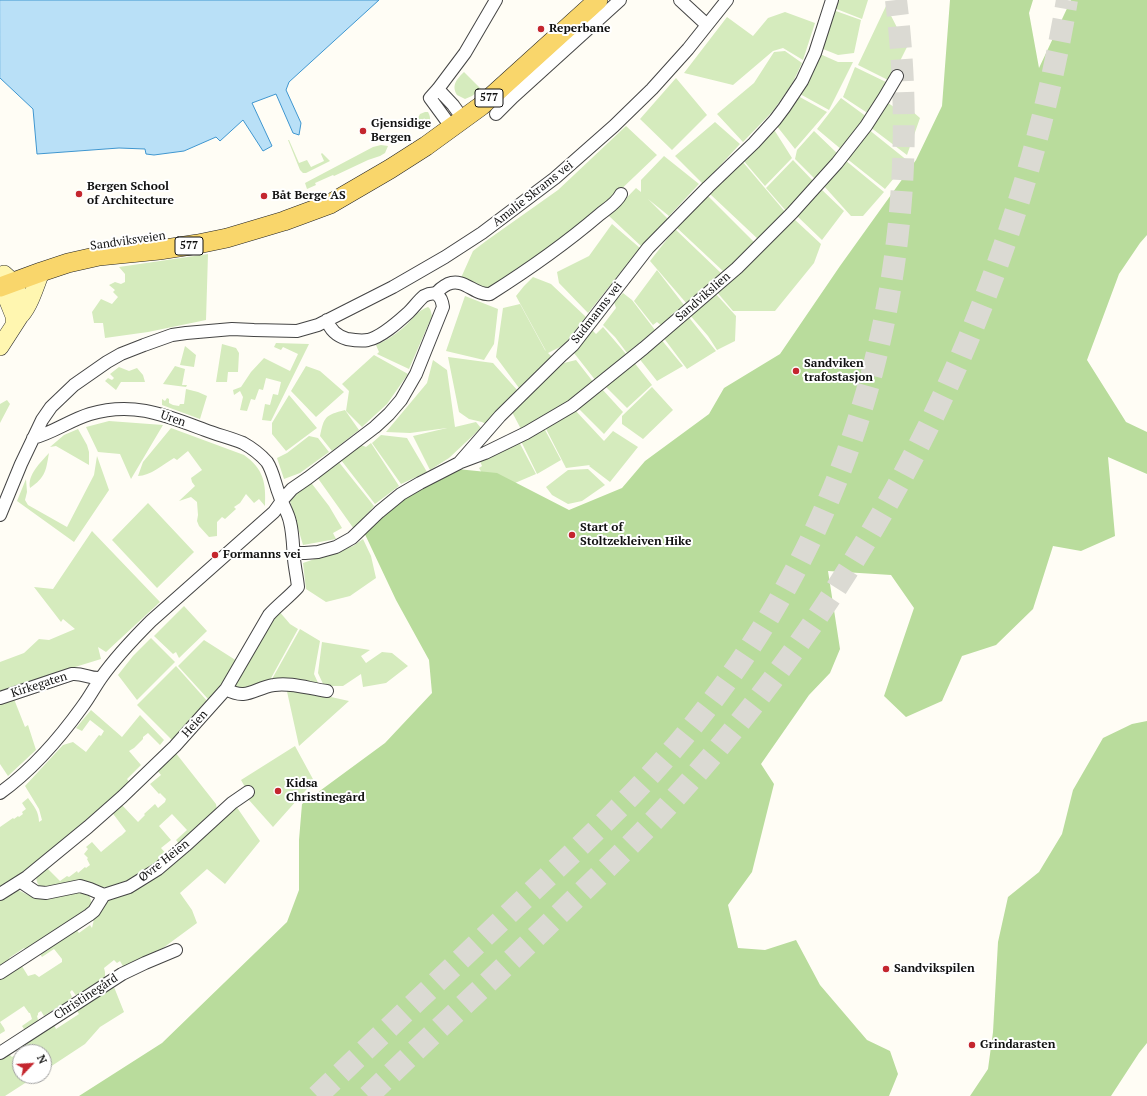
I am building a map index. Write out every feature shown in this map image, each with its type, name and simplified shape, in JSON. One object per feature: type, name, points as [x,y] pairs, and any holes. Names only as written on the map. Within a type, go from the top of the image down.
[{"type":"main road","name":"Sandviksveien","points":[[4,281],[99,256],[167,249],[227,238],[284,221],[330,204],[405,160],[437,139],[480,106],[598,0]]},
{"type":"main road","name":"Sandviksveien","points":[[4,281],[46,258],[83,247],[195,231],[245,221],[327,198],[368,181]]},
{"type":"main road","points":[[0,347],[17,320],[24,312],[41,272]]},
{"type":"main road","points":[[4,281],[14,316],[17,320]]},
{"type":"street","points":[[458,123],[453,105],[434,93],[465,53],[496,0]]},
{"type":"street","points":[[496,114],[620,0]]},
{"type":"street","points":[[680,0],[707,26]]},
{"type":"street","name":"Sudmanns vei","points":[[293,553],[305,554],[336,547],[352,538],[401,494],[459,463],[500,416],[573,345],[648,248],[754,143],[775,120],[794,93],[809,66],[821,36],[832,0]]},
{"type":"street","name":"Amalie Skrams vei","points":[[0,515],[21,464],[42,420],[51,406],[74,386],[107,362],[121,354],[172,336],[232,329],[297,331],[309,328],[393,287],[445,257],[482,233],[546,185],[580,157],[628,113],[666,75],[726,1]]},
{"type":"street","name":"Sandvikslien","points":[[459,463],[513,440],[572,406],[644,348],[732,272],[792,213],[833,167],[866,126],[897,76]]},
{"type":"street","points":[[436,294],[445,286],[451,283],[459,282],[480,293],[490,294],[542,259],[587,225],[611,205],[620,196],[620,194]]},
{"type":"street","points":[[0,793],[24,773],[56,740],[82,707],[101,678],[134,638],[151,621],[274,512],[292,489],[356,442],[389,414],[401,400],[416,374],[442,307],[442,302],[436,294],[433,293],[425,295],[408,313],[388,330],[369,340],[348,339],[342,337],[332,330],[327,320]]},
{"type":"street","name":"Uren","points":[[34,438],[48,433],[77,418],[102,411],[132,409],[154,412],[243,443],[254,449],[268,464],[282,502]]},
{"type":"street","name":"Heien","points":[[0,894],[21,882],[122,797],[175,746],[226,689],[269,615],[298,587],[290,522],[282,502]]},
{"type":"street","name":"Kirkegaten","points":[[0,698],[72,674],[80,673],[93,678],[101,678]]},
{"type":"street","points":[[226,689],[237,694],[245,694],[274,685],[287,685],[327,691]]},
{"type":"street","name":"Øvre Heien","points":[[104,895],[129,887],[158,869],[232,803],[248,792]]},
{"type":"street","points":[[0,973],[89,915],[94,911],[104,895],[90,888],[80,886],[46,893],[36,892],[21,882]]},
{"type":"street","name":"Christinegård","points":[[0,1053],[122,974],[176,950]]},
{"type":"green space","points":[[836,0],[868,0],[862,19],[834,8]]},
{"type":"green space","points":[[950,0],[1033,0],[1029,13],[1039,68],[1071,0],[1147,0],[1147,235],[1119,274],[1087,360],[1126,422],[1147,432],[1147,474],[1108,457],[1115,536],[1081,551],[1053,546],[1033,609],[996,645],[962,656],[942,701],[906,717],[884,696],[914,608],[891,575],[828,571],[840,649],[830,673],[809,695],[761,764],[774,784],[752,872],[728,905],[738,948],[765,950],[796,940],[820,985],[867,1040],[890,1051],[898,1074],[889,1096],[79,1096],[162,1043],[287,922],[299,890],[299,840],[302,804],[385,743],[432,693],[429,660],[396,600],[362,528],[447,468],[497,473],[569,510],[622,488],[645,461],[709,414],[724,388],[780,354],[840,266],[916,160],[942,106]]},
{"type":"green space","points":[[886,6],[907,47],[890,81],[858,65]]},
{"type":"green space","points":[[833,10],[861,20],[854,53],[838,55],[823,49]]},
{"type":"green space","points":[[785,12],[815,23],[803,60],[783,48],[773,51],[733,85],[684,73],[727,17],[753,36],[768,18]]},
{"type":"green space","points":[[785,51],[802,63],[792,84],[773,111],[743,142],[717,114],[754,83],[774,52]]},
{"type":"green space","points":[[820,54],[838,62],[853,62],[829,110],[800,94]]},
{"type":"green space","points":[[855,67],[888,83],[869,114],[843,97]]},
{"type":"green space","points":[[464,72],[481,89],[465,99],[457,95],[455,91],[456,82]]},
{"type":"green space","points":[[676,78],[707,115],[672,150],[640,119]]},
{"type":"green space","points":[[798,96],[827,112],[795,149],[776,125]]},
{"type":"green space","points":[[841,98],[867,117],[842,150],[817,129]]},
{"type":"green space","points":[[888,103],[900,111],[905,105],[920,118],[907,155],[870,127]]},
{"type":"green space","points":[[428,112],[430,119],[425,130],[417,123],[417,120],[420,114]]},
{"type":"green space","points":[[715,122],[740,144],[703,184],[675,156]]},
{"type":"green space","points":[[626,126],[657,155],[591,218],[489,292],[460,280],[473,251],[558,190]]},
{"type":"green space","points":[[773,128],[792,158],[765,186],[743,160]]},
{"type":"green space","points":[[868,129],[908,161],[885,189],[846,158]]},
{"type":"green space","points":[[814,131],[839,155],[817,181],[795,159],[797,150]]},
{"type":"green space","points":[[289,140],[299,163],[307,160],[311,167],[324,161],[321,154],[322,153],[330,161],[306,173],[303,173],[300,170]]},
{"type":"green space","points":[[381,145],[388,146],[385,153],[380,156],[315,183],[316,185],[307,189],[305,183],[373,147]]},
{"type":"green space","points":[[664,156],[699,184],[669,216],[648,199],[668,219],[642,247],[609,216],[636,188],[641,192],[641,180]]},
{"type":"green space","points":[[793,160],[815,183],[787,212],[766,188]]},
{"type":"green space","points":[[845,160],[884,192],[863,216],[851,216],[823,185]]},
{"type":"green space","points":[[742,161],[786,213],[760,241],[710,194]]},
{"type":"green space","points":[[820,188],[844,211],[822,240],[796,215]]},
{"type":"green space","points":[[708,196],[755,243],[724,272],[676,227]]},
{"type":"green space","points":[[793,218],[821,244],[814,263],[775,311],[733,311],[716,291]]},
{"type":"green space","points":[[612,224],[640,248],[588,313],[559,283],[557,272],[589,256]]},
{"type":"green space","points":[[675,229],[722,274],[687,304],[650,261]]},
{"type":"green space","points":[[208,254],[206,320],[148,332],[105,338],[103,323],[94,323],[92,312],[101,299],[112,304],[118,297],[113,292],[115,290],[109,285],[115,282],[121,284],[125,282],[125,274],[119,267]]},
{"type":"green space","points":[[657,270],[684,305],[671,315],[673,317],[662,326],[657,322],[653,325],[634,301]]},
{"type":"green space","points":[[533,277],[551,284],[586,317],[564,345],[548,353],[552,357],[519,388],[496,357],[503,308],[520,304],[546,351],[516,296]]},
{"type":"green space","points":[[623,293],[632,300],[655,330],[627,353],[615,337],[603,325],[616,308],[614,302]]},
{"type":"green space","points":[[715,293],[736,316],[735,341],[717,350],[708,336],[689,314]]},
{"type":"green space","points":[[465,296],[498,309],[494,344],[484,360],[446,351]]},
{"type":"green space","points":[[428,307],[432,316],[409,369],[377,354],[379,352],[376,345],[397,333],[418,313],[424,308]]},
{"type":"green space","points":[[687,315],[716,351],[687,369],[663,337]]},
{"type":"green space","points":[[603,327],[626,354],[596,381],[574,353],[592,330],[596,334]]},
{"type":"green space","points":[[660,338],[683,366],[657,381],[638,357]]},
{"type":"green space","points":[[276,343],[309,344],[271,421],[262,420],[265,404],[270,405],[273,394],[278,395],[281,382],[266,378],[263,390],[259,389],[255,400],[251,399],[247,411],[240,410],[243,397],[240,391],[234,395],[233,390],[241,387],[251,372],[264,358],[290,371],[298,354],[283,347],[281,350],[274,347]]},
{"type":"green space","points":[[222,344],[236,348],[239,353],[238,372],[228,372],[227,382],[216,382]]},
{"type":"green space","points":[[185,346],[196,355],[194,367],[180,365]]},
{"type":"green space","points":[[374,355],[408,374],[387,404],[362,427],[346,411],[349,391],[342,384]]},
{"type":"green space","points":[[448,357],[493,363],[518,391],[486,424],[469,419],[459,412]]},
{"type":"green space","points":[[433,360],[447,370],[455,427],[476,422],[481,428],[449,458],[430,470],[413,436],[447,428],[410,433],[386,432],[427,383]]},
{"type":"green space","points":[[576,360],[594,383],[561,409],[522,431],[512,412],[560,364]]},
{"type":"green space","points":[[633,361],[652,385],[627,408],[604,385]]},
{"type":"green space","points":[[175,366],[185,369],[182,385],[187,385],[186,387],[163,384]]},
{"type":"green space","points":[[306,366],[320,371],[344,392],[316,417],[291,391]]},
{"type":"green space","points":[[119,367],[129,371],[137,368],[143,375],[145,382],[121,382],[116,390],[105,381],[108,378],[112,380],[114,378],[110,374]]},
{"type":"green space","points":[[652,387],[673,410],[643,439],[622,424],[622,416]]},
{"type":"green space","points":[[186,389],[207,396],[200,419],[162,405],[162,399],[165,401],[167,398],[169,399],[169,403],[173,405],[179,406],[180,404],[184,404]]},
{"type":"green space","points":[[602,389],[623,412],[604,434],[577,407]]},
{"type":"green space","points":[[289,395],[317,428],[286,451],[272,434],[272,423]]},
{"type":"green space","points":[[7,400],[10,404],[0,423],[0,404]]},
{"type":"green space","points":[[574,409],[604,441],[613,431],[638,447],[610,482],[589,466],[590,465],[566,468],[545,427]]},
{"type":"green space","points":[[345,410],[359,430],[332,451],[320,436],[324,421],[329,415]]},
{"type":"green space","points":[[109,421],[163,425],[131,479],[120,454],[98,452],[86,427]]},
{"type":"green space","points":[[171,428],[244,455],[251,460],[260,471],[264,483],[265,506],[259,499],[254,503],[246,494],[240,503],[234,507],[236,509],[225,519],[222,517],[217,522],[217,536],[209,537],[199,526],[197,521],[197,502],[191,497],[179,501],[195,486],[191,478],[202,470],[188,451],[177,460],[174,458],[152,472],[138,476],[143,462]]},
{"type":"green space","points":[[544,428],[561,460],[537,474],[520,439]]},
{"type":"green space","points":[[78,429],[87,445],[89,452],[89,465],[56,446],[50,447],[64,435]]},
{"type":"green space","points":[[381,435],[407,438],[427,472],[401,484],[372,443]]},
{"type":"green space","points":[[309,436],[318,438],[329,452],[300,473],[284,479],[277,458],[287,453]]},
{"type":"green space","points":[[518,440],[536,474],[508,486],[483,475],[479,468],[482,466],[480,461]]},
{"type":"green space","points":[[371,443],[399,486],[375,504],[341,460],[361,445],[366,447]]},
{"type":"green space","points":[[49,453],[42,477],[30,488],[33,474]]},
{"type":"green space","points":[[97,456],[109,490],[74,542],[17,501],[26,479],[27,492],[25,500],[28,505],[67,527],[94,475]]},
{"type":"green space","points":[[338,461],[374,506],[354,529],[317,477]]},
{"type":"green space","points":[[588,469],[605,485],[582,501],[568,504],[552,495],[546,487],[568,470]]},
{"type":"green space","points":[[309,480],[329,506],[342,528],[333,533],[336,539],[303,545],[290,501]]},
{"type":"green space","points":[[148,503],[194,552],[157,588],[112,540]]},
{"type":"green space","points":[[92,531],[160,602],[106,652],[98,647],[101,659],[20,684],[0,693],[0,662],[24,653],[39,639],[49,640],[75,629],[63,619],[61,622],[34,587],[53,589]]},
{"type":"green space","points":[[363,539],[371,556],[376,578],[350,596],[326,602],[306,589],[303,563],[353,546]]},
{"type":"green space","points":[[184,606],[207,631],[179,658],[176,652],[173,654],[154,636]]},
{"type":"green space","points":[[278,610],[290,624],[298,629],[270,680],[244,691],[232,687]]},
{"type":"green space","points":[[300,629],[320,641],[314,674],[319,685],[272,679]]},
{"type":"green space","points":[[151,638],[175,662],[137,700],[118,675],[133,656]]},
{"type":"green space","points":[[204,640],[237,661],[224,684],[208,699],[178,666]]},
{"type":"green space","points":[[322,642],[370,650],[361,656],[366,663],[382,652],[392,653],[408,666],[386,683],[363,687],[361,674],[343,686],[324,686],[318,673]]},
{"type":"green space","points":[[176,666],[208,702],[173,741],[137,705]]},
{"type":"green space","points":[[286,687],[349,701],[299,746]]},
{"type":"green space","points":[[14,699],[25,727],[28,725],[36,750],[8,776],[0,764],[0,705]]},
{"type":"green space","points":[[91,710],[122,737],[140,715],[164,740],[160,745],[148,733],[143,737],[143,739],[134,748],[129,751],[141,765],[127,779],[130,783],[41,860],[0,889],[0,827],[13,818],[19,817],[23,814],[22,812],[26,809],[22,803],[28,798],[37,812],[39,822],[42,820],[39,809],[25,786],[63,745],[73,742],[86,752],[99,735],[101,736],[104,731],[90,720],[82,731],[76,728]]},
{"type":"green space","points":[[1147,721],[1147,1043],[1111,1096],[970,1096],[988,1069],[993,1032],[998,942],[1008,897],[1039,872],[1062,834],[1073,790],[1103,738],[1132,724]]},
{"type":"green space","points":[[295,746],[314,781],[273,827],[240,790],[245,787],[241,780]]},
{"type":"green space","points":[[175,752],[216,804],[217,810],[180,845],[176,840],[187,830],[172,814],[159,826],[171,840],[161,848],[168,856],[127,882],[109,887],[40,888],[36,877],[45,866],[60,881],[77,871],[78,873],[90,865],[87,859],[88,858],[84,854],[88,849],[86,847],[92,842],[101,852],[126,831],[111,811],[121,804],[138,822],[155,804],[158,808],[165,802],[166,799],[150,784],[161,775],[156,769]]},
{"type":"green space","points":[[236,806],[260,841],[225,884],[207,869],[180,893],[192,910],[197,923],[163,948],[124,968],[120,961],[117,963],[114,960],[104,968],[105,980],[78,998],[72,990],[70,992],[72,997],[68,1001],[69,1004],[55,1012],[53,1010],[44,1016],[41,1011],[37,1016],[37,1023],[26,1032],[22,1026],[32,1019],[30,1013],[24,1006],[0,1022],[0,976],[20,963],[28,976],[35,974],[39,977],[62,962],[62,959],[54,949],[42,957],[38,951],[74,927],[79,933],[90,925],[92,928],[95,915],[107,900]]},
{"type":"green space","points":[[18,890],[34,898],[40,899],[82,890],[90,897],[91,907],[27,951],[24,948],[9,958],[10,961],[0,968],[0,898]]},
{"type":"green space","points":[[114,987],[124,1012],[100,1027],[85,1044],[52,1066],[52,1044],[20,1044],[53,1023],[56,1029],[79,1014],[75,1008],[99,992],[103,994]]},
{"type":"green space","points":[[0,1022],[5,1031],[0,1034]]},
{"type":"green space","points":[[9,1054],[12,1057],[12,1084],[24,1084],[5,1096],[0,1096],[0,1056]]},
{"type":"water","points":[[0,0],[379,0],[289,82],[286,90],[301,123],[299,135],[293,133],[276,94],[252,103],[272,146],[263,151],[243,120],[220,141],[216,137],[184,151],[154,155],[146,154],[145,149],[119,148],[37,154],[33,109],[0,78]]},
{"type":"tunnel","points":[[317,1096],[585,841],[627,800],[667,757],[686,734],[745,654],[796,570],[836,481],[868,389],[889,294],[901,198],[903,99],[896,0]]},
{"type":"tunnel","points":[[368,1096],[612,863],[675,798],[748,712],[814,621],[875,526],[928,427],[974,325],[1013,219],[1044,111],[1067,0]]},
{"type":"place","name":"Reperbane","points":[[541,29]]},
{"type":"place","name":"Gjensidige Bergen","points":[[363,131]]},
{"type":"place","name":"Bergen School of Architecture","points":[[79,194]]},
{"type":"place","name":"Båt Berge AS","points":[[264,196]]},
{"type":"place","name":"Sandviken trafostasjon","points":[[796,371]]},
{"type":"place","name":"Start of Stoltzekleiven Hike","points":[[572,535]]},
{"type":"place","name":"Formanns vei","points":[[215,555]]},
{"type":"place","name":"Kidsa Christinegård","points":[[278,791]]},
{"type":"place","name":"Sandvikspilen","points":[[886,969]]},
{"type":"place","name":"Grindarasten","points":[[972,1045]]}]
